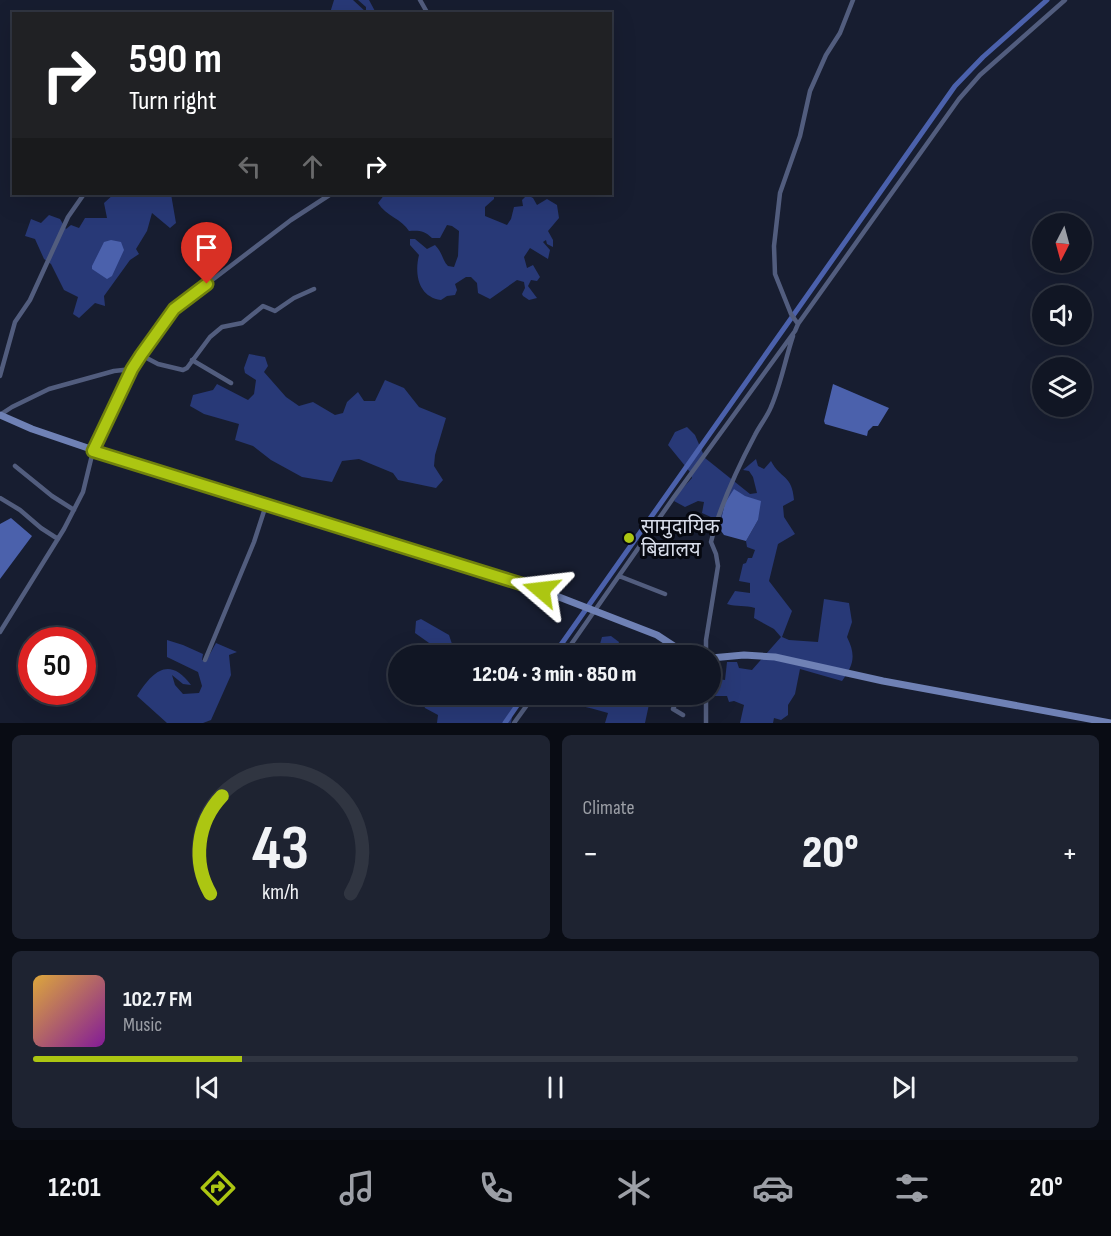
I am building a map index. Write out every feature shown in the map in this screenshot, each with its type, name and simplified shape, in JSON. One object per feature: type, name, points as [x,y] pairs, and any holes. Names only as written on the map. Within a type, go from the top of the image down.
[{"type":"main road","points":[[0,415],[23,426],[93,451],[541,590],[657,635],[672,645]]},
{"type":"main road","points":[[721,657],[744,655],[775,657],[883,681],[1111,723]]},
{"type":"street","points":[[796,322],[775,274],[774,246],[780,193],[800,136],[810,91],[826,55],[840,33],[853,0]]},
{"type":"street","points":[[706,645],[718,566],[711,542],[716,523],[722,504],[756,433],[771,408],[783,375],[796,322],[959,99],[980,75],[1065,0]]},
{"type":"street","points":[[0,376],[15,322],[30,300],[68,217],[83,195]]},
{"type":"street","points":[[0,632],[74,510],[83,492],[93,451],[132,369],[174,309],[281,227],[329,195]]},
{"type":"street","points":[[141,355],[158,364],[187,368],[210,337],[222,327],[242,323],[263,306],[275,311],[294,298],[314,289]]},
{"type":"street","points":[[571,645],[674,497],[795,331]]},
{"type":"street","points":[[192,360],[231,383]]},
{"type":"street","points":[[0,415],[12,406],[49,389],[114,371],[132,369]]},
{"type":"street","points":[[15,466],[52,496],[74,510]]},
{"type":"street","points":[[0,499],[20,510],[41,528],[58,538]]},
{"type":"street","points":[[205,660],[254,542],[266,505]]},
{"type":"street","points":[[620,576],[665,594]]},
{"type":"street","points":[[514,723],[527,705]]},
{"type":"street","points":[[675,705],[673,709],[683,715]]},
{"type":"street","points":[[706,705],[706,723]]},
{"type":"shaded area","points":[[334,0],[353,0],[366,12],[330,12]]},
{"type":"shaded area","points":[[358,0],[369,0],[375,12],[366,12],[366,7]]},
{"type":"shaded area","points":[[113,195],[171,195],[176,223],[170,228],[152,213],[147,231],[136,249],[139,254],[130,260],[104,296],[105,306],[95,303],[79,318],[73,314],[78,297],[64,290],[51,264],[44,259],[35,239],[25,236],[31,219],[41,223],[49,215],[60,219],[66,229],[71,225],[79,228],[85,218],[107,218],[104,203]]},
{"type":"shaded area","points":[[384,195],[494,195],[494,199],[485,207],[485,216],[507,225],[514,207],[523,206],[522,200],[527,195],[533,198],[537,205],[547,199],[557,205],[559,218],[548,231],[553,240],[553,247],[547,244],[546,240],[543,242],[550,250],[548,259],[530,248],[524,257],[527,268],[533,265],[540,277],[537,281],[531,280],[528,286],[537,298],[529,300],[523,296],[524,282],[517,280],[490,299],[478,293],[477,283],[471,277],[466,277],[455,284],[457,290],[455,295],[441,300],[428,295],[420,284],[417,270],[419,255],[410,245],[410,239],[415,239],[427,249],[435,245],[448,266],[454,267],[458,256],[459,231],[447,225],[440,238],[432,238],[422,231],[409,231],[378,203]]},
{"type":"shaded area","points":[[111,240],[121,242],[124,250],[112,276],[107,279],[92,269],[92,266],[104,242]]},
{"type":"shaded area","points":[[249,354],[265,357],[268,366],[264,372],[286,397],[299,406],[313,402],[335,415],[343,413],[347,402],[358,392],[364,401],[375,401],[385,380],[404,388],[419,407],[446,418],[434,466],[443,480],[436,488],[398,480],[393,473],[359,459],[342,461],[332,482],[302,477],[271,460],[253,446],[235,440],[239,424],[204,414],[190,406],[193,395],[213,390],[217,384],[248,400],[254,394],[256,380],[245,373],[244,368]]},
{"type":"shaded area","points":[[833,384],[889,408],[878,426],[873,426],[867,436],[825,424]]},
{"type":"shaded area","points":[[687,427],[695,435],[705,458],[750,494],[757,493],[753,477],[749,471],[743,470],[756,459],[758,466],[764,469],[771,461],[791,485],[794,500],[783,506],[784,517],[795,534],[778,544],[769,581],[792,611],[782,637],[789,640],[818,642],[824,599],[849,603],[852,622],[847,637],[853,655],[846,675],[842,681],[800,669],[795,694],[788,705],[788,715],[781,720],[774,718],[773,723],[740,723],[744,705],[734,701],[729,702],[727,696],[721,696],[721,679],[725,680],[727,662],[737,662],[739,668],[752,670],[781,637],[774,629],[754,618],[755,608],[727,604],[735,591],[750,593],[750,583],[739,581],[743,564],[748,558],[752,558],[755,550],[747,547],[746,541],[758,520],[725,503],[719,528],[713,518],[702,513],[704,502],[698,501],[685,507],[674,501],[692,478],[690,472],[668,445],[675,432]]},
{"type":"shaded area","points":[[734,489],[745,496],[761,501],[758,520],[746,541],[724,535],[719,528],[725,503]]},
{"type":"shaded area","points":[[11,518],[32,536],[0,579],[0,524]]},
{"type":"shaded area","points":[[421,619],[449,635],[452,645],[432,645],[415,633],[416,621]]},
{"type":"shaded area","points":[[611,636],[619,642],[618,645],[595,645],[600,644],[602,637]]},
{"type":"shaded area","points":[[167,640],[203,654],[202,660],[206,661],[216,643],[237,652],[229,655],[231,675],[211,720],[203,723],[167,723],[137,696],[155,674],[168,669],[183,676],[191,685],[183,684],[172,675],[175,685],[183,694],[199,693],[202,686],[198,672],[167,657]]},
{"type":"shaded area","points":[[424,705],[514,705],[511,723],[437,723],[438,715]]},
{"type":"shaded area","points":[[578,705],[649,705],[645,723],[605,723],[608,713]]},
{"type":"waterway","points":[[561,645],[955,86],[983,57],[1047,0]]},
{"type":"waterway","points":[[505,723],[517,705]]},
{"type":"place","name":"सामुदायिक बिद्यालय","points":[[629,538]]},
{"type":"route","points":[[207,284],[174,309],[141,355],[93,451],[541,590]]}]
